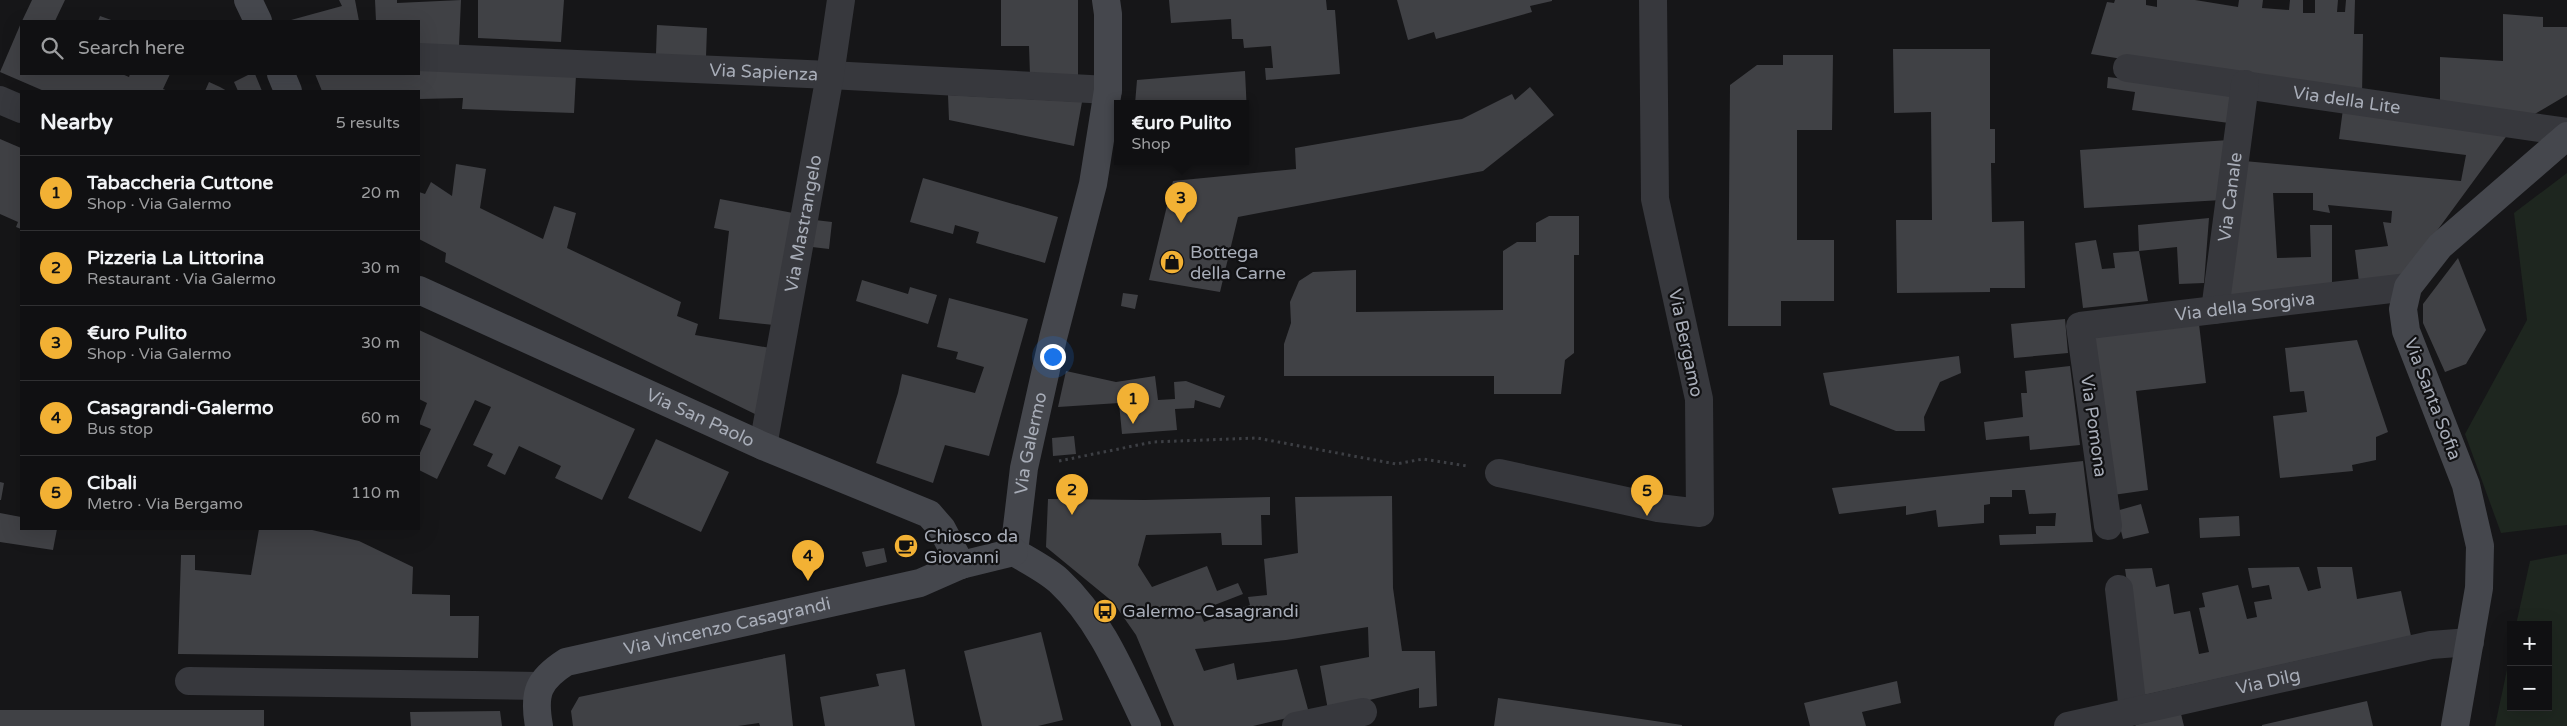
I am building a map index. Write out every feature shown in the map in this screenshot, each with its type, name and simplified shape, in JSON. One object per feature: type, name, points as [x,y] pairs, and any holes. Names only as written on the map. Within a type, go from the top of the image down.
[{"type":"main road","points":[[248,0],[258,20]]},
{"type":"main road","name":"Via Galermo","points":[[1014,552],[1024,468],[1053,338],[1093,184],[1108,90],[1108,14],[1106,0]]},
{"type":"main road","points":[[281,75],[288,90]]},
{"type":"main road","name":"Via Santa Sofia","points":[[2455,726],[2478,588],[2480,546],[2466,485],[2406,331],[2403,309],[2408,287],[2440,246],[2567,136]]},
{"type":"main road","name":"Via San Paolo","points":[[420,290],[763,446],[929,514],[942,529],[960,565]]},
{"type":"main road","points":[[1014,552],[1059,581],[1093,622],[1106,642],[1147,726]]},
{"type":"main road","name":"Via Vincenzo Casagrandi","points":[[539,686],[548,674],[566,662],[920,583],[960,565],[1014,552]]},
{"type":"main road","points":[[538,726],[536,699],[539,686]]},
{"type":"street","name":"Via Mastrangelo","points":[[763,446],[830,75],[841,0]]},
{"type":"street","name":"Via Bergamo","points":[[1499,473],[1658,508],[1700,513],[1699,399],[1655,199],[1653,0]]},
{"type":"street","name":"Via Sapienza","points":[[420,57],[830,75],[1108,90]]},
{"type":"street","name":"Via della Lite","points":[[2127,68],[2567,132]]},
{"type":"street","name":"Via Canale","points":[[2215,310],[2245,84]]},
{"type":"street","points":[[0,100],[20,109]]},
{"type":"street","name":"Via della Sorgiva","points":[[2080,326],[2408,287]]},
{"type":"street","name":"Via Pomona","points":[[2080,326],[2108,526]]},
{"type":"street","points":[[2119,589],[2133,711]]},
{"type":"street","name":"Via Dilg","points":[[2068,726],[2431,645],[2470,642]]},
{"type":"street","points":[[189,682],[539,686]]},
{"type":"street","points":[[1296,726],[1363,712]]},
{"type":"path","points":[[1024,468],[1153,442],[1258,438],[1396,464],[1423,459],[1452,462],[1499,473]]},
{"type":"shaded area","points":[[2567,173],[2567,525],[2501,533],[2465,434],[2527,320],[2514,213]]},
{"type":"shaded area","points":[[2567,554],[2567,726],[2495,726],[2507,670],[2507,711],[2552,711],[2552,621],[2517,621],[2530,561]]},
{"type":"building","points":[[32,0],[65,0],[55,20],[22,20]]},
{"type":"building","points":[[339,0],[355,0],[359,20],[291,20],[342,6]]},
{"type":"building","points":[[375,0],[397,0],[397,3],[461,0],[459,46],[420,45],[420,20],[376,20]]},
{"type":"building","points":[[478,0],[564,0],[561,42],[478,38]]},
{"type":"building","points":[[1001,0],[1078,0],[1078,75],[1030,75],[1029,46],[1001,46]]},
{"type":"building","points":[[1169,0],[1326,0],[1327,10],[1335,10],[1340,74],[1266,80],[1265,68],[1273,68],[1271,46],[1244,48],[1243,39],[1232,39],[1231,19],[1171,23]]},
{"type":"building","points":[[1397,0],[1552,1],[1530,6],[1532,12],[1436,39],[1434,32],[1408,40]]},
{"type":"building","points":[[2115,0],[2146,0],[2146,5],[2157,7],[2157,0],[2195,0],[2238,7],[2239,0],[2263,0],[2262,8],[2289,10],[2290,0],[2303,0],[2303,13],[2315,13],[2315,0],[2338,0],[2337,12],[2345,12],[2346,0],[2355,0],[2354,34],[2363,34],[2362,97],[2091,54],[2107,2],[2114,3]]},
{"type":"building","points":[[2503,14],[2543,17],[2543,27],[2567,27],[2567,95],[2533,115],[2440,105],[2440,57],[2503,61]]},
{"type":"building","points":[[100,16],[111,20],[98,20]]},
{"type":"building","points":[[20,25],[20,75],[124,75],[129,77],[130,75],[170,75],[163,89],[166,90],[42,90],[0,72]]},
{"type":"building","points":[[657,25],[707,28],[706,57],[656,54]]},
{"type":"building","points":[[1893,49],[1990,49],[1990,129],[1995,129],[1995,163],[1991,163],[1992,222],[2024,221],[2025,288],[1990,288],[1990,292],[1897,293],[1896,220],[1932,220],[1931,112],[1894,113]]},
{"type":"building","points":[[1783,55],[1833,55],[1832,130],[1797,130],[1797,240],[1834,240],[1834,301],[1781,301],[1781,326],[1728,326],[1730,85],[1757,65],[1783,65]]},
{"type":"building","points":[[420,68],[576,75],[574,113],[462,109],[463,98],[420,99],[420,90],[322,90],[315,75],[420,75]]},
{"type":"building","points":[[1245,71],[1246,100],[1135,100],[1137,80]]},
{"type":"building","points":[[248,75],[255,75],[262,90],[238,90],[234,82]]},
{"type":"building","points":[[2108,77],[2233,92],[2229,123],[2132,110],[2135,92],[2107,88]]},
{"type":"building","points":[[209,82],[225,90],[205,90]]},
{"type":"building","points":[[1530,87],[1554,115],[1483,171],[1238,217],[1220,292],[1149,280],[1173,181],[1296,169],[1295,148],[1462,119],[1512,94],[1515,100]]},
{"type":"building","points":[[948,95],[1082,102],[1074,146],[949,120]]},
{"type":"building","points":[[2343,109],[2511,130],[2403,277],[2359,282],[2355,250],[2388,246],[2383,222],[2391,223],[2392,211],[2328,205],[2330,213],[2313,210],[2313,193],[2273,193],[2277,258],[2311,257],[2310,225],[2332,225],[2332,287],[2226,298],[2244,161],[2461,181],[2466,155],[2339,139]]},
{"type":"building","points":[[0,139],[20,148],[20,229],[16,227],[18,222],[0,214]]},
{"type":"building","points":[[2229,140],[2222,200],[2084,208],[2080,150]]},
{"type":"building","points":[[456,164],[486,169],[480,208],[543,239],[554,206],[576,213],[567,248],[681,302],[677,316],[698,324],[695,335],[770,348],[759,416],[445,262],[446,253],[420,240],[420,192],[425,194],[431,182],[452,196]]},
{"type":"building","points":[[923,178],[1058,217],[1045,263],[976,243],[979,232],[955,225],[953,234],[910,222]]},
{"type":"building","points":[[720,199],[793,213],[774,325],[719,319],[729,231],[714,228]]},
{"type":"building","points":[[1549,216],[1579,216],[1579,255],[1574,255],[1574,353],[1565,360],[1561,394],[1494,394],[1494,376],[1284,376],[1284,344],[1291,323],[1290,302],[1299,281],[1313,272],[1356,270],[1356,312],[1503,310],[1503,251],[1517,242],[1536,242],[1536,223]]},
{"type":"building","points":[[2209,218],[2204,283],[2179,284],[2177,247],[2139,251],[2138,225]]},
{"type":"building","points":[[815,220],[832,222],[829,249],[812,247]]},
{"type":"building","points":[[2096,240],[2102,269],[2115,268],[2113,253],[2139,251],[2148,301],[2083,308],[2075,243]]},
{"type":"building","points":[[2458,258],[2486,330],[2466,364],[2445,372],[2423,323],[2423,304]]},
{"type":"building","points":[[862,280],[908,294],[910,287],[937,295],[928,324],[856,301]]},
{"type":"building","points":[[1123,293],[1138,295],[1135,309],[1121,306]]},
{"type":"building","points":[[949,298],[1028,319],[989,456],[945,445],[933,483],[876,463],[902,374],[975,393],[984,367],[956,359],[958,352],[937,347]]},
{"type":"building","points":[[2065,319],[2068,353],[2014,358],[2011,324]]},
{"type":"building","points":[[2199,324],[2206,383],[2136,391],[2148,490],[2113,495],[2093,338]]},
{"type":"building","points":[[420,330],[635,429],[602,500],[555,478],[561,466],[519,446],[505,475],[487,466],[493,454],[473,445],[491,407],[475,400],[437,479],[420,470],[420,453],[431,429],[420,424],[427,403],[420,400]]},
{"type":"building","points":[[2357,340],[2388,432],[2376,437],[2376,460],[2352,465],[2353,471],[2280,478],[2273,416],[2307,412],[2304,391],[2290,392],[2285,348]]},
{"type":"building","points":[[1959,356],[1961,373],[1940,382],[1924,417],[1925,431],[1896,431],[1830,405],[1823,373]]},
{"type":"building","points":[[2070,366],[2080,445],[2030,450],[2029,436],[1986,440],[1984,422],[2023,417],[2021,393],[2027,393],[2025,371]]},
{"type":"building","points":[[1066,371],[1116,382],[1155,376],[1158,400],[1175,399],[1174,382],[1186,381],[1225,396],[1220,408],[1195,400],[1194,408],[1175,409],[1177,430],[1122,434],[1119,403],[1058,407]]},
{"type":"building","points":[[1074,436],[1076,454],[1053,456],[1052,438]]},
{"type":"building","points":[[656,439],[729,472],[701,532],[628,498]]},
{"type":"building","points":[[2083,461],[2093,542],[2000,545],[1999,535],[2036,534],[2036,526],[2055,526],[2056,513],[2029,514],[2025,490],[2012,490],[2012,497],[1990,497],[1990,504],[1984,505],[1984,523],[1938,527],[1936,510],[1906,515],[1906,506],[1839,514],[1832,488]]},
{"type":"building","points":[[0,482],[4,483],[1,500],[0,500]]},
{"type":"building","points":[[1392,496],[1393,588],[1402,651],[1435,651],[1437,706],[1419,708],[1419,688],[1328,710],[1320,666],[1369,657],[1368,627],[1286,640],[1195,649],[1204,671],[1234,663],[1237,680],[1297,669],[1309,713],[1253,726],[1174,726],[1136,635],[1113,602],[1046,547],[1048,499],[1145,500],[1270,497],[1270,515],[1261,515],[1262,545],[1222,545],[1221,533],[1146,535],[1138,565],[1152,587],[1207,566],[1217,591],[1238,583],[1243,594],[1199,611],[1204,622],[1250,605],[1248,597],[1267,595],[1264,559],[1298,553],[1295,497]]},
{"type":"building","points":[[2141,504],[2149,533],[2123,539],[2116,511]]},
{"type":"building","points":[[0,513],[20,517],[20,530],[57,530],[53,550],[0,542]]},
{"type":"building","points":[[2239,516],[2240,536],[2200,538],[2199,518]]},
{"type":"building","points":[[259,530],[312,530],[359,541],[413,567],[412,594],[450,595],[450,616],[479,616],[478,658],[178,654],[181,555],[195,555],[195,570],[251,575]]},
{"type":"building","name":"Chiosco da Giovanni","points":[[911,536],[916,552],[900,556],[896,541]]},
{"type":"building","points":[[884,548],[887,562],[866,567],[862,552]]},
{"type":"building","points":[[2299,567],[2308,591],[2321,588],[2317,567],[2352,567],[2357,599],[2401,591],[2411,636],[2144,695],[2125,569],[2152,568],[2156,587],[2169,584],[2174,614],[2190,611],[2199,654],[2209,652],[2199,608],[2205,607],[2202,593],[2238,585],[2247,619],[2257,617],[2254,602],[2272,599],[2269,585],[2252,588],[2248,568]]},
{"type":"building","points":[[1041,632],[1063,720],[1038,726],[982,726],[964,651]]},
{"type":"building","points":[[785,654],[793,726],[760,726],[759,723],[738,726],[573,726],[571,711],[579,697]]},
{"type":"building","points":[[905,669],[915,726],[825,726],[820,697],[879,686],[876,674]]},
{"type":"building","points":[[1897,681],[1901,703],[1862,712],[1866,726],[1810,726],[1804,703]]},
{"type":"building","points":[[1498,698],[1682,725],[1682,726],[1494,726]]},
{"type":"building","points":[[2367,701],[2373,726],[2262,726],[2262,725]]},
{"type":"building","points":[[0,710],[264,710],[264,726],[0,726]]},
{"type":"building","points":[[500,711],[502,726],[411,726],[410,712]]},
{"type":"building","points":[[2181,714],[2184,726],[2135,725]]},
{"type":"place","name":"€uro Pulito","points":[[1181,223]]},
{"type":"place","name":"Bottega della Carne","points":[[1172,262]]},
{"type":"place","name":"Tabaccheria Cuttone","points":[[1133,424]]},
{"type":"place","name":"Pizzeria La Littorina","points":[[1072,515]]},
{"type":"place","name":"Cibali","points":[[1647,516]]},
{"type":"place","name":"Chiosco da Giovanni","points":[[906,546]]},
{"type":"place","name":"Casagrandi-Galermo","points":[[808,581]]},
{"type":"place","name":"Galermo-Casagrandi","points":[[1105,611]]}]
